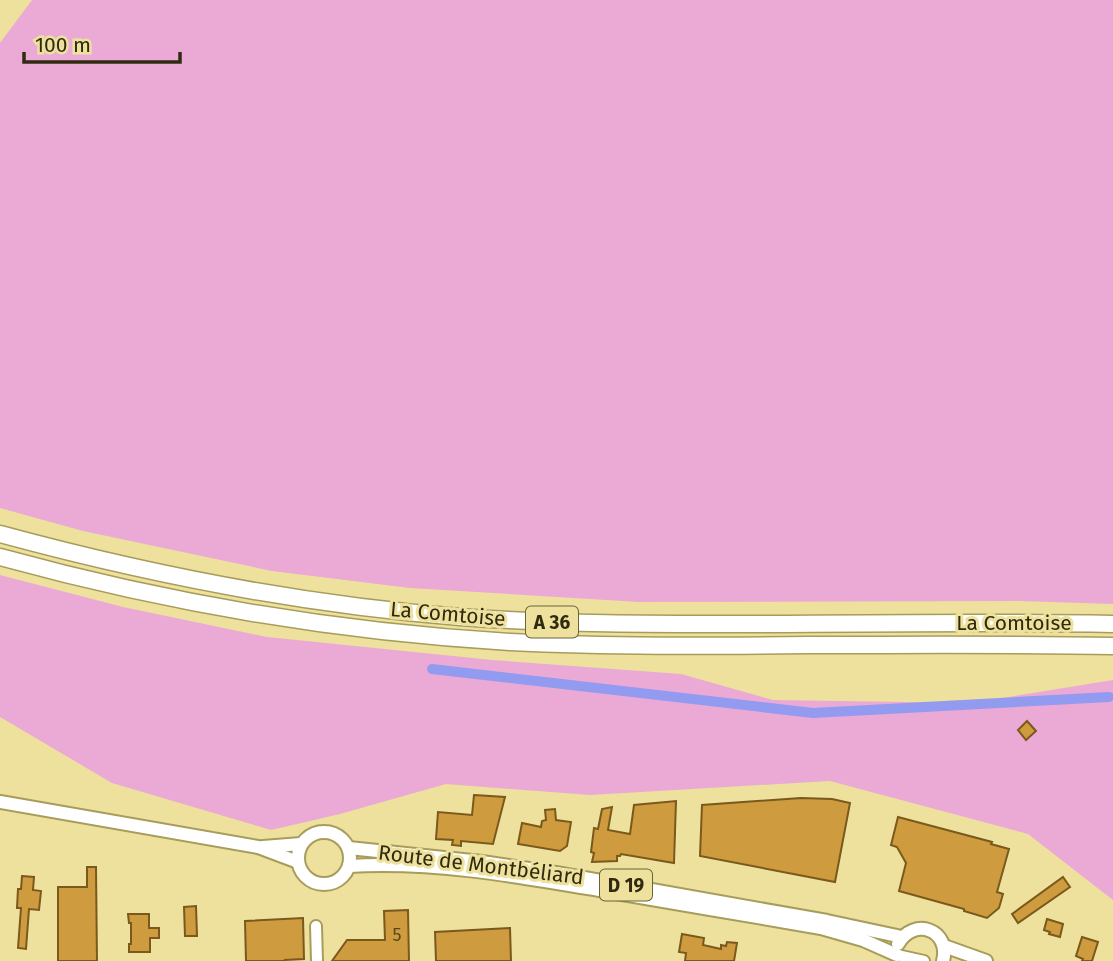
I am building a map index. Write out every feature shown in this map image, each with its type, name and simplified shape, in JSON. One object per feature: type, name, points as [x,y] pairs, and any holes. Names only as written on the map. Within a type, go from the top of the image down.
[{"type":"highway","name":"La Comtoise","points":[[0,534],[132,568],[237,589],[351,606],[448,616],[623,623],[1113,624]]},
{"type":"highway","name":"La Comtoise","points":[[0,557],[134,591],[206,605],[326,624],[446,637],[629,646],[1113,646]]},
{"type":"main road","points":[[0,802],[258,847],[298,862]]},
{"type":"main road","points":[[330,832],[338,835],[349,848],[349,866],[346,873],[334,883],[313,882],[300,870],[298,853],[301,844],[314,834],[330,832]]},
{"type":"main road","points":[[258,847],[301,844]]},
{"type":"main road","name":"Route de Montbéliard","points":[[349,848],[556,873],[902,937]]},
{"type":"main road","name":"Route de Montbéliard","points":[[349,866],[384,864],[442,867],[553,882],[821,928],[863,940],[897,958]]},
{"type":"main road","points":[[897,958],[902,937],[922,928],[936,933],[944,946],[943,961]]},
{"type":"main road","points":[[944,946],[986,961]]},
{"type":"street","points":[[316,926],[317,961]]},
{"type":"street","points":[[897,958],[924,961]]},
{"type":"shaded area","points":[[32,0],[1113,0],[1113,604],[1020,601],[639,602],[410,588],[272,571],[83,531],[0,508],[0,43]]},
{"type":"shaded area","points":[[0,575],[123,607],[267,637],[492,660],[681,674],[773,700],[971,703],[1113,680],[1113,900],[1028,834],[830,781],[590,795],[446,784],[271,830],[112,783],[0,717]]},
{"type":"building","points":[[1027,721],[1036,731],[1026,740],[1018,730]]},
{"type":"building","points":[[474,795],[505,797],[493,844],[461,841],[461,846],[452,845],[453,840],[436,839],[438,812],[472,815]]},
{"type":"building","points":[[801,798],[832,799],[850,803],[835,882],[700,856],[702,805]]},
{"type":"building","points":[[676,801],[674,863],[621,854],[617,856],[617,861],[592,862],[594,828],[598,829],[602,809],[612,807],[608,830],[630,834],[634,805]]},
{"type":"building","points":[[555,809],[556,820],[571,822],[567,846],[560,851],[518,844],[522,823],[541,827],[542,821],[546,820],[545,810]]},
{"type":"building","points":[[898,817],[1009,849],[997,892],[1003,894],[999,908],[987,918],[899,891],[906,863],[897,847],[891,845]]},
{"type":"building","points":[[87,867],[96,867],[97,961],[58,961],[58,887],[87,887]]},
{"type":"building","points":[[22,876],[34,877],[33,890],[41,891],[39,910],[29,909],[26,949],[18,948],[21,908],[17,908],[18,889],[21,889]]},
{"type":"building","points":[[1063,877],[1070,887],[1018,923],[1012,914]]},
{"type":"building","points":[[196,906],[197,936],[185,936],[184,907]]},
{"type":"building","points":[[408,910],[409,961],[332,961],[347,940],[385,940],[384,911]]},
{"type":"building","points":[[128,914],[149,914],[149,928],[159,928],[159,938],[150,938],[150,952],[129,952],[131,923]]},
{"type":"building","points":[[303,918],[304,959],[246,961],[245,921]]},
{"type":"building","points":[[1047,919],[1063,924],[1060,937],[1044,930]]},
{"type":"building","points":[[510,928],[511,961],[436,961],[435,932]]},
{"type":"building","points":[[682,934],[704,938],[703,945],[721,949],[721,945],[726,946],[727,942],[737,943],[734,961],[685,961],[686,953],[679,952]]},
{"type":"building","points":[[1082,937],[1098,942],[1092,961],[1082,961],[1083,959],[1076,956]]},
{"type":"waterway","points":[[432,669],[813,713],[1109,697]]}]
